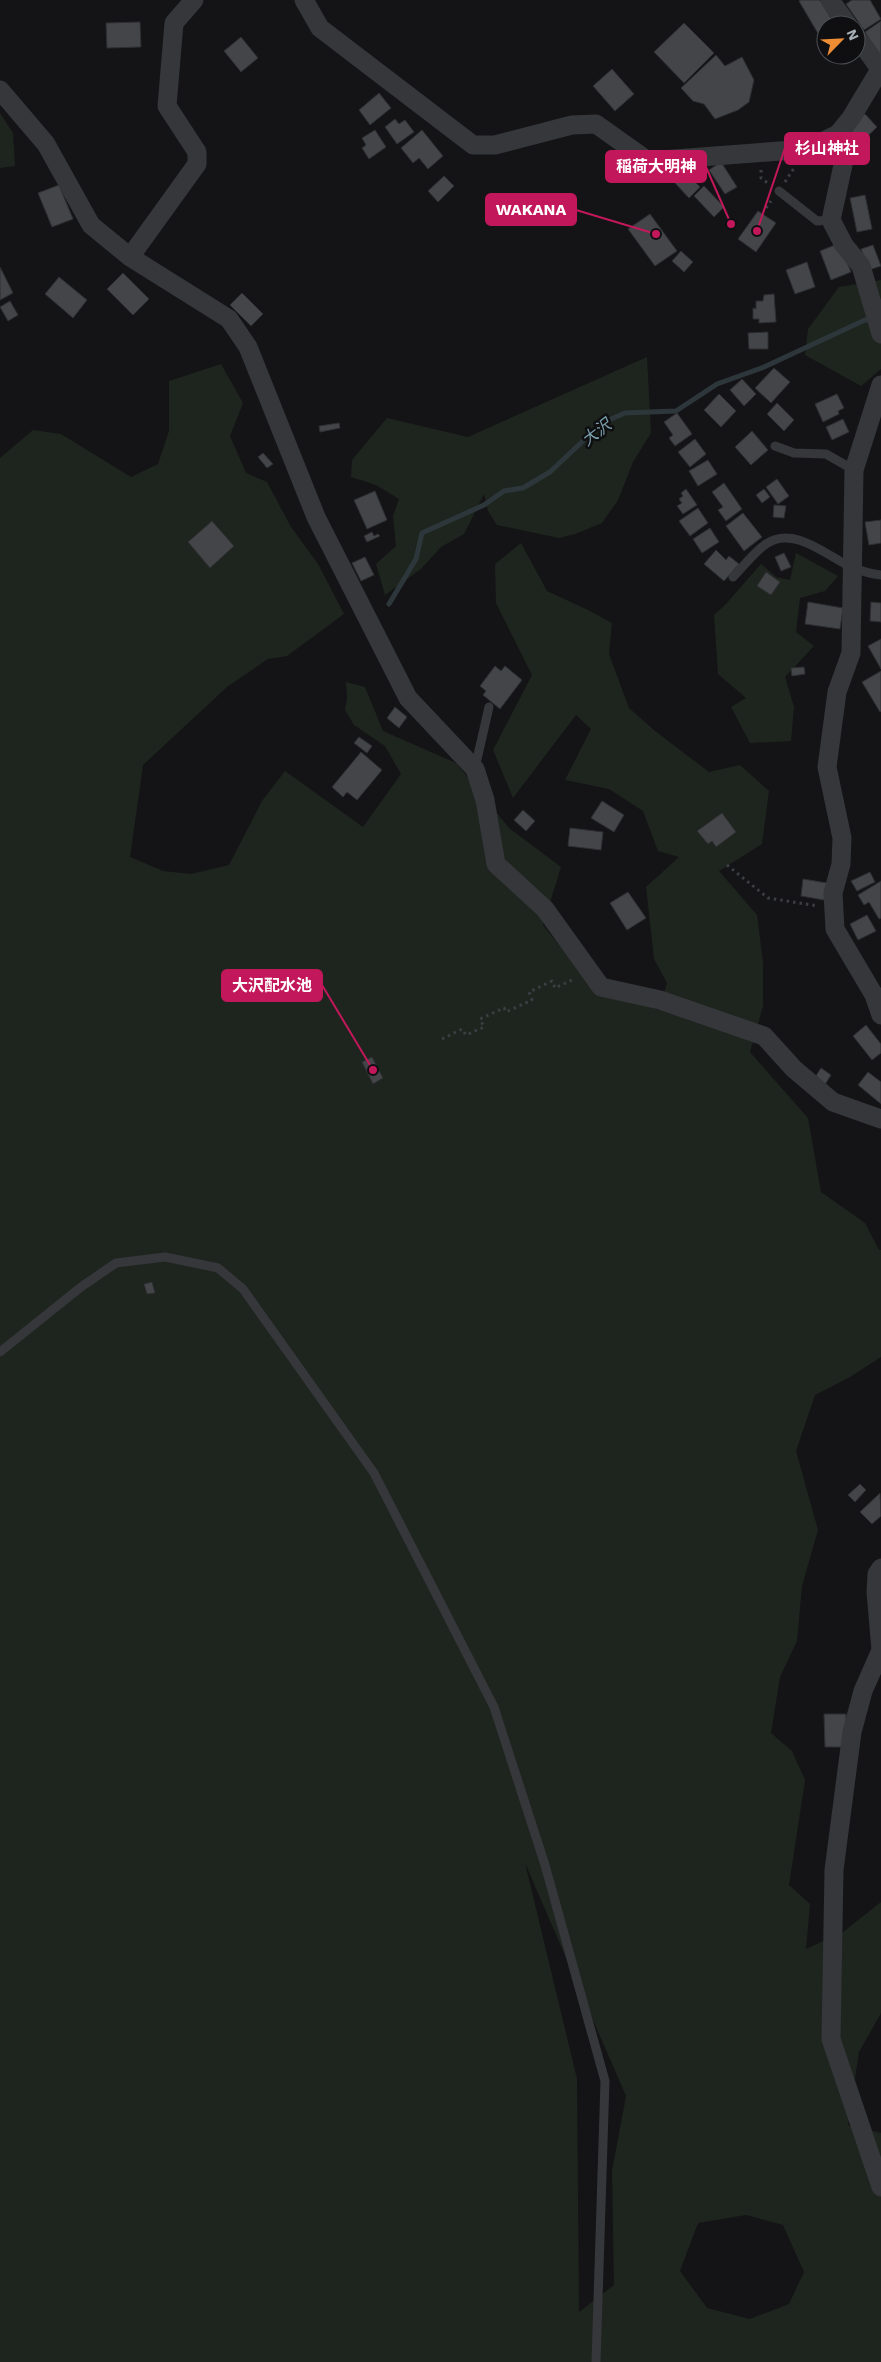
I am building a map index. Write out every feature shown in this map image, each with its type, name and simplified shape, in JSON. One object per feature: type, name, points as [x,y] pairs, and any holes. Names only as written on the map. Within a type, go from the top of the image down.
[{"type":"street","points":[[130,257],[197,164],[197,152],[167,106],[174,24],[194,0]]},
{"type":"street","points":[[304,0],[320,28],[473,145],[495,145],[572,125],[596,124],[648,161],[762,154],[807,149],[838,134],[851,118],[880,69],[866,50]]},
{"type":"street","points":[[830,0],[841,15]]},
{"type":"street","points":[[0,90],[46,144],[90,225],[130,257],[229,319],[248,347],[316,517],[408,698],[475,769],[485,800],[496,864],[545,909],[601,987],[660,1000],[764,1036],[794,1069],[833,1102],[881,1119]]},
{"type":"street","points":[[838,134],[843,165],[831,220],[844,245],[861,266],[881,334]]},
{"type":"street","points":[[881,385],[854,470],[852,653],[837,692],[827,767],[842,838],[841,864],[833,893],[834,929],[874,995],[881,1015]]},
{"type":"street","points":[[881,1568],[877,1574],[876,1592],[881,1650],[863,1691],[852,1732],[834,1870],[831,2039],[881,2187]]},
{"type":"lane","points":[[779,190],[817,221],[831,220]]},
{"type":"lane","points":[[775,446],[794,453],[826,454],[854,470]]},
{"type":"lane","points":[[734,577],[766,544],[780,538],[798,539],[852,567],[870,574],[881,575]]},
{"type":"lane","points":[[475,769],[489,707]]},
{"type":"lane","points":[[0,1352],[81,1287],[116,1263],[166,1257],[218,1268],[243,1289],[374,1473],[494,1707],[545,1865],[605,2081],[596,2362]]},
{"type":"path","points":[[766,208],[807,149]]},
{"type":"path","points":[[762,154],[761,178],[779,190]]},
{"type":"path","points":[[727,865],[768,898],[834,908]]},
{"type":"path","points":[[442,1039],[462,1029],[466,1035],[484,1027],[480,1019],[504,1008],[506,1012],[532,1000],[529,992],[552,981],[555,988],[590,970]]},
{"type":"shaded area","points":[[0,113],[13,133],[15,166],[0,168]]},
{"type":"shaded area","points":[[881,280],[881,369],[861,386],[805,355],[808,329],[839,287]]},
{"type":"shaded area","points":[[647,357],[651,433],[633,462],[618,500],[602,523],[559,538],[497,525],[488,511],[484,494],[464,534],[441,547],[421,569],[385,595],[376,564],[396,546],[393,516],[399,499],[376,485],[351,477],[352,460],[387,418],[468,437]]},
{"type":"shaded area","points":[[221,364],[243,403],[230,436],[246,473],[267,482],[291,527],[318,564],[344,614],[287,656],[268,659],[227,687],[143,765],[130,857],[163,871],[191,874],[229,865],[262,801],[285,771],[363,827],[401,774],[385,746],[354,725],[345,710],[347,698],[346,682],[365,687],[383,731],[456,763],[509,828],[561,867],[543,925],[595,990],[659,1010],[667,983],[654,959],[646,887],[679,857],[658,851],[643,811],[609,789],[565,780],[591,729],[576,715],[513,798],[493,750],[532,675],[496,603],[495,564],[521,543],[547,591],[612,623],[609,654],[629,708],[655,731],[709,772],[740,765],[769,791],[762,844],[719,871],[757,915],[763,962],[763,1006],[750,1052],[808,1118],[821,1192],[865,1223],[879,1250],[881,1250],[881,1357],[850,1377],[815,1395],[796,1451],[818,1530],[802,1586],[797,1641],[780,1677],[771,1733],[792,1751],[805,1780],[789,1885],[810,1904],[806,1949],[843,1932],[881,1902],[881,2013],[859,2052],[848,2125],[881,2133],[881,2362],[0,2362],[0,458],[33,430],[61,434],[131,477],[158,464],[169,431],[169,381]],"holes":[[[525,1863],[626,2096],[612,2171],[614,2285],[579,2312],[577,2079]],[[746,2215],[783,2225],[804,2272],[789,2304],[750,2319],[707,2308],[680,2271],[698,2223]]]},
{"type":"shaded area","points":[[796,553],[838,576],[825,591],[800,598],[796,632],[814,646],[785,677],[794,707],[791,741],[750,743],[731,707],[746,698],[718,674],[714,615],[761,564],[776,577],[790,580]]},
{"type":"building","points":[[820,0],[829,15],[816,15],[816,30],[799,1]]},
{"type":"building","points":[[852,0],[870,0],[881,19],[866,29],[866,15],[854,15],[846,4]]},
{"type":"building","points":[[881,21],[881,57],[866,34],[866,31]]},
{"type":"building","points":[[140,22],[141,47],[107,48],[106,23]]},
{"type":"building","points":[[684,23],[714,53],[684,83],[654,52]]},
{"type":"building","points":[[241,37],[258,58],[241,72],[224,51]]},
{"type":"building","points":[[716,55],[725,66],[742,57],[754,80],[749,102],[738,110],[715,119],[704,104],[693,101],[681,88]]},
{"type":"building","points":[[612,69],[634,94],[615,111],[593,86]]},
{"type":"building","points":[[379,93],[391,108],[370,125],[359,110]]},
{"type":"building","points":[[865,114],[877,127],[853,150],[846,142],[855,134],[849,128]]},
{"type":"building","points":[[395,119],[399,124],[405,120],[414,132],[397,144],[385,127]]},
{"type":"building","points":[[375,130],[386,147],[369,159],[362,148],[366,145],[362,138]]},
{"type":"building","points":[[422,130],[443,156],[428,169],[419,158],[413,163],[401,148]]},
{"type":"building","points":[[694,162],[700,169],[691,178],[700,187],[689,198],[674,182]]},
{"type":"building","points":[[721,162],[737,187],[725,194],[709,170]]},
{"type":"building","points":[[444,176],[454,186],[438,202],[428,191]]},
{"type":"building","points":[[59,185],[73,219],[52,227],[38,193]]},
{"type":"building","points":[[704,186],[724,207],[714,217],[694,196]]},
{"type":"building","points":[[865,195],[872,229],[857,232],[850,198]]},
{"type":"building","points":[[758,211],[776,223],[756,252],[738,239]]},
{"type":"building","points":[[650,214],[677,251],[655,266],[628,229]]},
{"type":"building","points":[[835,245],[841,248],[851,272],[831,280],[820,251]]},
{"type":"building","points":[[873,245],[881,266],[869,270],[861,249]]},
{"type":"building","points":[[681,251],[693,262],[684,272],[672,261]]},
{"type":"building","points":[[807,262],[815,287],[795,294],[786,270]]},
{"type":"building","points":[[0,267],[13,293],[0,300]]},
{"type":"building","points":[[123,273],[149,299],[133,315],[107,289]]},
{"type":"building","points":[[59,277],[87,300],[73,318],[45,294]]},
{"type":"building","points":[[242,293],[263,314],[251,326],[230,305]]},
{"type":"building","points":[[774,294],[776,322],[759,323],[759,319],[753,319],[753,308],[756,309],[756,301],[763,301],[764,295]]},
{"type":"building","points":[[10,301],[18,315],[8,321],[0,307]]},
{"type":"building","points":[[768,332],[768,349],[749,349],[748,333]]},
{"type":"building","points":[[774,368],[790,382],[771,403],[755,388]]},
{"type":"building","points":[[742,379],[756,394],[744,406],[730,390]]},
{"type":"building","points":[[719,394],[736,411],[721,427],[704,410]]},
{"type":"building","points":[[837,394],[844,408],[838,411],[839,414],[823,422],[815,404]]},
{"type":"building","points":[[777,403],[794,420],[784,431],[767,414]]},
{"type":"building","points":[[677,413],[692,434],[675,446],[669,438],[673,435],[664,422]]},
{"type":"building","points":[[843,419],[849,432],[832,440],[826,427]]},
{"type":"building","points":[[339,423],[340,428],[320,432],[319,426]]},
{"type":"building","points":[[752,431],[768,450],[751,465],[735,447]]},
{"type":"building","points":[[695,439],[706,454],[690,467],[678,452]]},
{"type":"building","points":[[263,453],[273,464],[267,468],[258,457]]},
{"type":"building","points":[[708,460],[717,474],[698,486],[689,471]]},
{"type":"building","points":[[777,479],[789,496],[778,504],[766,487]]},
{"type":"building","points":[[724,483],[742,509],[726,521],[718,510],[723,507],[712,492]]},
{"type":"building","points":[[686,489],[697,505],[683,514],[677,506],[682,503],[679,499],[683,496],[681,493]]},
{"type":"building","points":[[764,489],[770,497],[762,503],[756,495]]},
{"type":"building","points":[[375,491],[387,520],[367,529],[354,500]]},
{"type":"building","points":[[774,505],[786,506],[784,518],[773,517]]},
{"type":"building","points":[[698,508],[708,523],[690,536],[679,521]]},
{"type":"building","points":[[743,513],[762,537],[744,551],[726,526]]},
{"type":"building","points":[[881,520],[881,543],[869,545],[865,522]]},
{"type":"building","points":[[212,521],[234,546],[210,568],[188,542]]},
{"type":"building","points":[[710,528],[719,542],[702,553],[693,539]]},
{"type":"building","points":[[372,532],[374,536],[378,534],[380,536],[367,542],[364,536]]},
{"type":"building","points":[[716,550],[726,560],[729,556],[739,564],[724,581],[704,564]]},
{"type":"building","points":[[784,553],[791,567],[781,571],[775,557]]},
{"type":"building","points":[[365,557],[374,575],[361,581],[352,563]]},
{"type":"building","points":[[766,572],[780,582],[771,595],[757,586]]},
{"type":"building","points":[[808,602],[843,608],[840,629],[805,624]]},
{"type":"building","points":[[871,602],[881,603],[881,622],[870,621]]},
{"type":"building","points":[[881,639],[881,669],[868,646]]},
{"type":"building","points":[[495,666],[501,671],[505,666],[522,680],[500,709],[483,695],[486,691],[480,686]]},
{"type":"building","points":[[804,667],[805,674],[792,676],[791,668]]},
{"type":"building","points":[[881,671],[881,711],[880,712],[862,682]]},
{"type":"building","points":[[395,707],[407,717],[399,728],[387,718]]},
{"type":"building","points":[[359,737],[372,746],[367,753],[354,743]]},
{"type":"building","points":[[361,752],[382,770],[357,800],[347,792],[343,797],[332,787]]},
{"type":"building","points":[[602,801],[624,815],[614,832],[591,818]]},
{"type":"building","points":[[523,810],[535,821],[526,831],[514,820]]},
{"type":"building","points":[[722,813],[736,832],[716,847],[712,841],[708,844],[697,831]]},
{"type":"building","points":[[570,828],[603,832],[601,850],[568,846]]},
{"type":"building","points":[[870,872],[875,882],[857,891],[851,881]]},
{"type":"building","points":[[803,879],[827,883],[824,900],[801,896]]},
{"type":"building","points":[[881,881],[881,918],[879,919],[869,902],[864,905],[858,895]]},
{"type":"building","points":[[628,892],[646,918],[627,930],[610,903]]},
{"type":"building","points":[[867,915],[876,931],[858,940],[850,924]]},
{"type":"building","points":[[866,1025],[881,1044],[881,1053],[872,1060],[853,1036]]},
{"type":"building","points":[[372,1057],[383,1078],[373,1084],[362,1062]]},
{"type":"building","points":[[821,1068],[831,1075],[824,1086],[814,1079]]},
{"type":"building","points":[[868,1072],[881,1082],[881,1104],[858,1085]]},
{"type":"building","points":[[152,1282],[155,1293],[147,1294],[144,1284]]},
{"type":"building","points":[[860,1484],[866,1490],[855,1502],[848,1495]]},
{"type":"building","points":[[880,1493],[881,1516],[872,1524],[860,1512]]},
{"type":"building","points":[[824,1714],[846,1714],[846,1747],[825,1747]]},
{"type":"waterway","name":"大沢","points":[[389,604],[416,559],[422,533],[484,505],[504,491],[523,488],[550,472],[602,423],[625,413],[676,411],[717,384],[764,367],[865,320],[874,319]]},
{"type":"place","name":"稲荷大明神","points":[[731,224]]},
{"type":"place","name":"杉山神社","points":[[757,231]]},
{"type":"place","name":"WAKANA","points":[[656,234]]},
{"type":"place","name":"大沢配水池","points":[[373,1070]]}]
